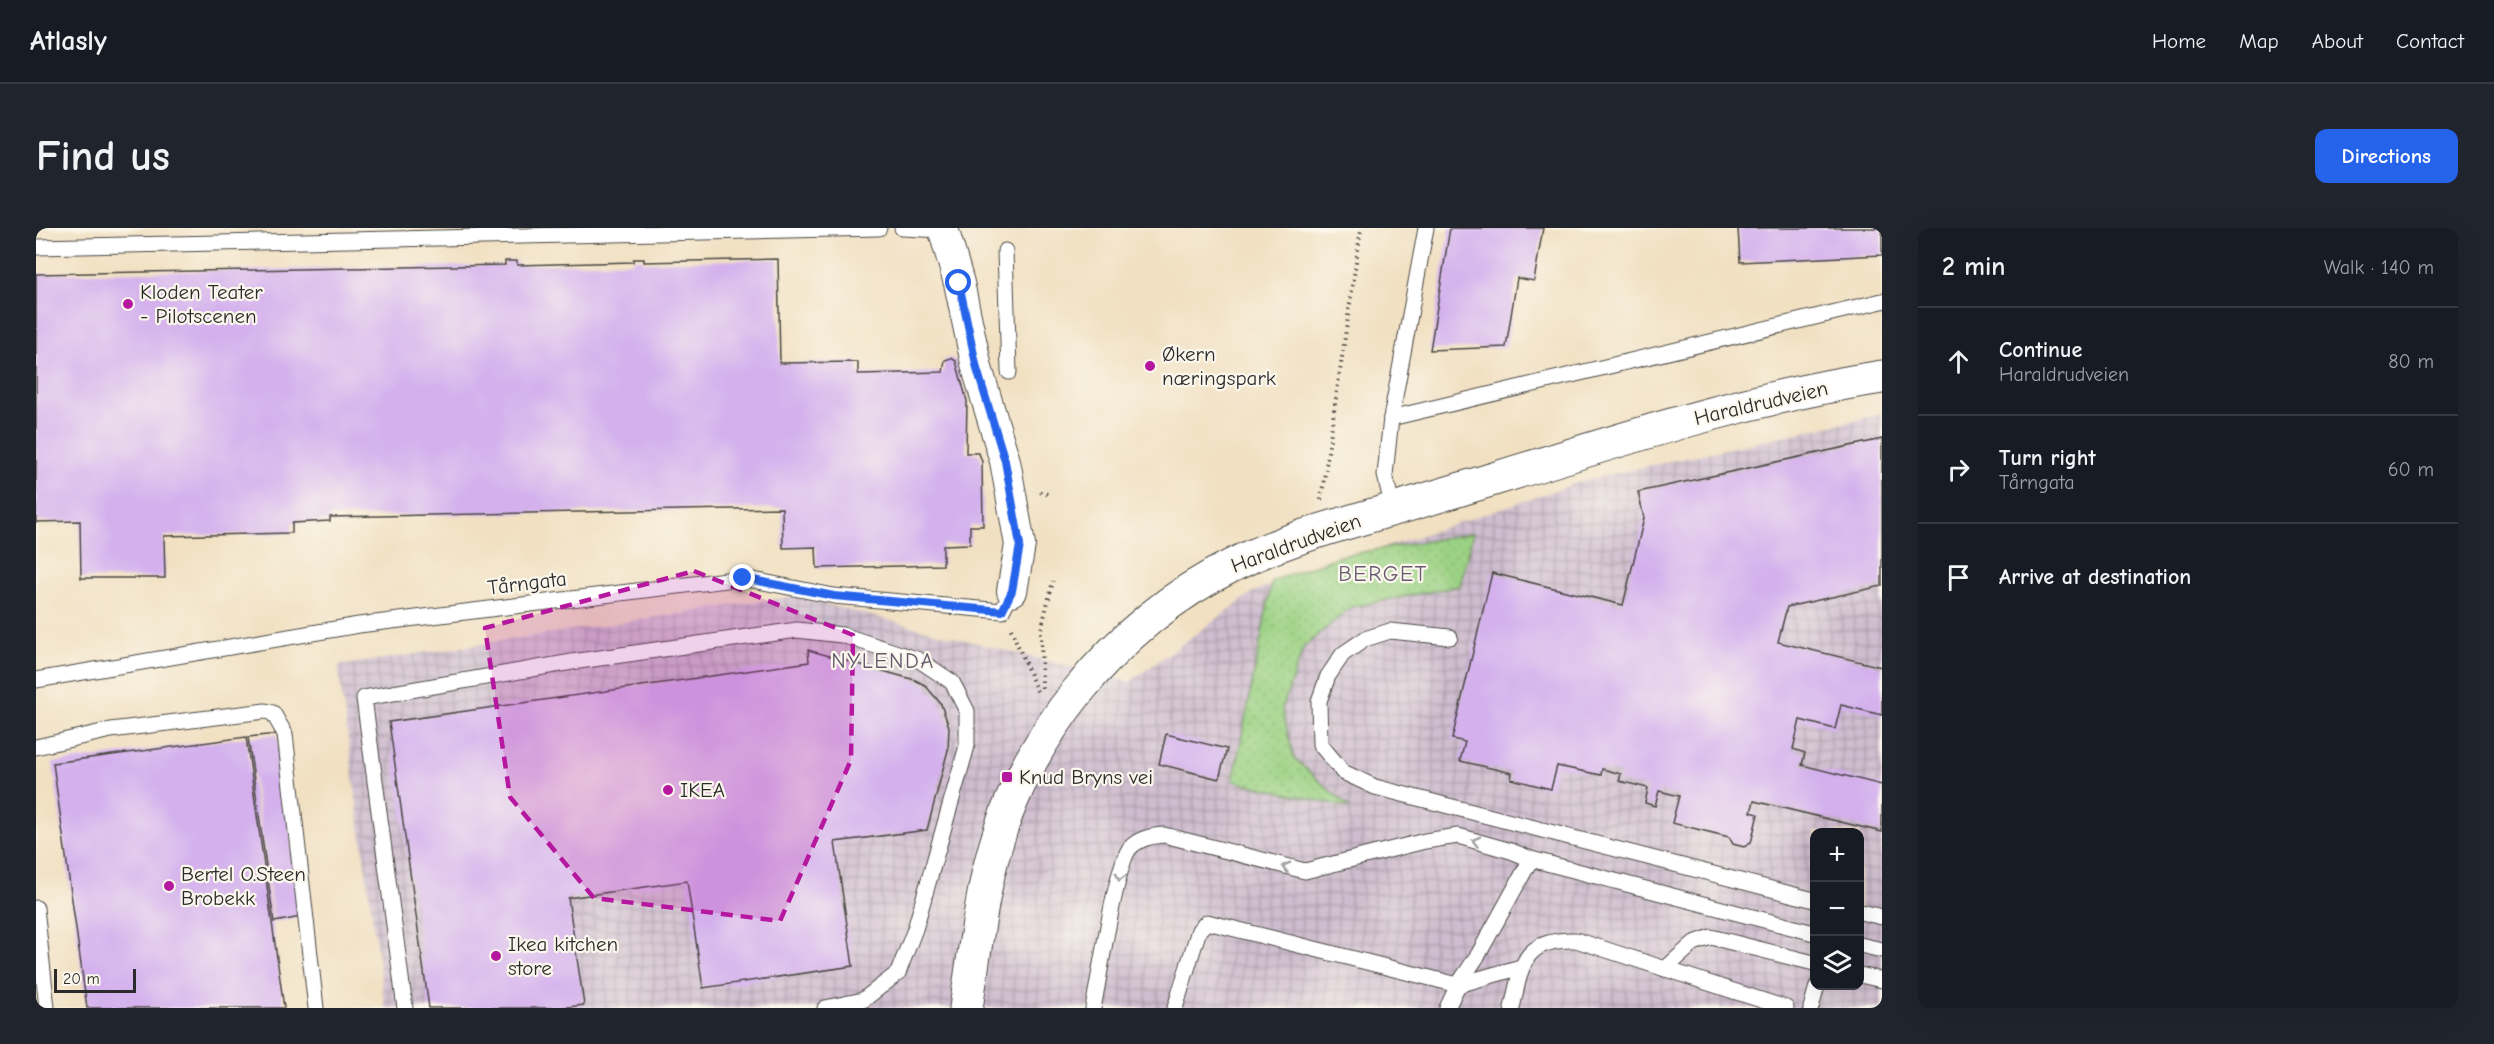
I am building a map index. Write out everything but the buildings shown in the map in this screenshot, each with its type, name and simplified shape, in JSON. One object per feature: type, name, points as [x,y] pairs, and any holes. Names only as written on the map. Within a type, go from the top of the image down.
[{"type":"street","points":[[943,229],[959,283],[977,369],[1005,461],[1020,545],[1007,601]]},
{"type":"street","name":"Haraldrudveien","points":[[966,1008],[988,873],[1012,801],[1049,732],[1069,702],[1101,664],[1163,608],[1235,564],[1318,531],[1692,419],[1804,391],[1882,377]]},
{"type":"lane","points":[[36,236],[36,247],[220,235],[879,228]]},
{"type":"lane","points":[[902,228],[943,229]]},
{"type":"lane","points":[[1393,509],[1385,475],[1390,418],[1426,228]]},
{"type":"lane","points":[[1005,251],[1009,372]]},
{"type":"lane","points":[[1390,418],[1882,301]]},
{"type":"lane","name":"Tårngata","points":[[36,680],[359,625],[743,578],[834,596],[1007,601]]},
{"type":"lane","points":[[405,1008],[364,698],[572,662],[797,630],[842,635],[919,660],[952,682],[967,711],[967,746],[915,929],[898,973],[863,1000],[825,1008]]},
{"type":"lane","points":[[1450,637],[1390,631],[1365,639],[1343,654],[1328,676],[1319,701],[1320,744],[1343,772],[1375,788],[1810,899]]},
{"type":"lane","points":[[36,747],[111,730],[265,711],[273,713],[285,734],[316,1008]]},
{"type":"lane","points":[[1093,1008],[1118,880],[1129,848],[1147,837],[1164,835],[1305,871],[1425,841],[1458,836],[1532,859],[1810,932]]},
{"type":"lane","points":[[1447,1008],[1458,985],[1478,955],[1532,859]]},
{"type":"lane","points":[[36,908],[47,1008]]},
{"type":"lane","points":[[1864,913],[1882,917]]},
{"type":"lane","points":[[1175,1008],[1199,930],[1207,922],[1458,985],[1521,967]]},
{"type":"lane","points":[[1665,969],[1694,942],[1711,937],[1810,962]]},
{"type":"lane","points":[[1512,1008],[1521,967],[1531,952],[1540,946],[1559,940],[1576,940],[1786,1008]]},
{"type":"lane","points":[[1864,946],[1882,951]]},
{"type":"lane","points":[[1864,976],[1882,980]]},
{"type":"lane","points":[[1811,1008],[1815,990]]},
{"type":"path","points":[[1320,508],[1361,228]]},
{"type":"path","points":[[1042,695],[1041,630],[1053,581]]},
{"type":"path","points":[[1007,601],[1041,704]]},
{"type":"highlighted area","points":[[694,571],[853,635],[851,760],[780,921],[594,898],[510,797],[485,628]]},
{"type":"shaded area","points":[[1882,414],[1882,1008],[385,1008],[338,666],[794,596],[1130,682],[1255,591],[1586,480]]},
{"type":"green space","points":[[1473,533],[1460,586],[1351,607],[1304,647],[1282,709],[1294,758],[1350,808],[1233,781],[1272,581],[1340,556]]},
{"type":"place","name":"Kloden Teater - Pilotscenen","points":[[128,304]]},
{"type":"place","name":"Økern næringspark","points":[[1150,366]]},
{"type":"place","name":"Knud Bryns vei","points":[[1007,777]]},
{"type":"place","name":"IKEA","points":[[668,790]]},
{"type":"place","name":"Bertel O.Steen Brobekk","points":[[169,886]]},
{"type":"place","name":"Ikea kitchen store","points":[[496,956]]},
{"type":"district","name":"BERGET","points":[[1383,574]]},
{"type":"district","name":"NYLENDA","points":[[883,661]]},
{"type":"route","points":[[743,578],[834,596],[1002,611],[1012,591],[1020,545],[1005,461],[977,369],[959,283]]}]
